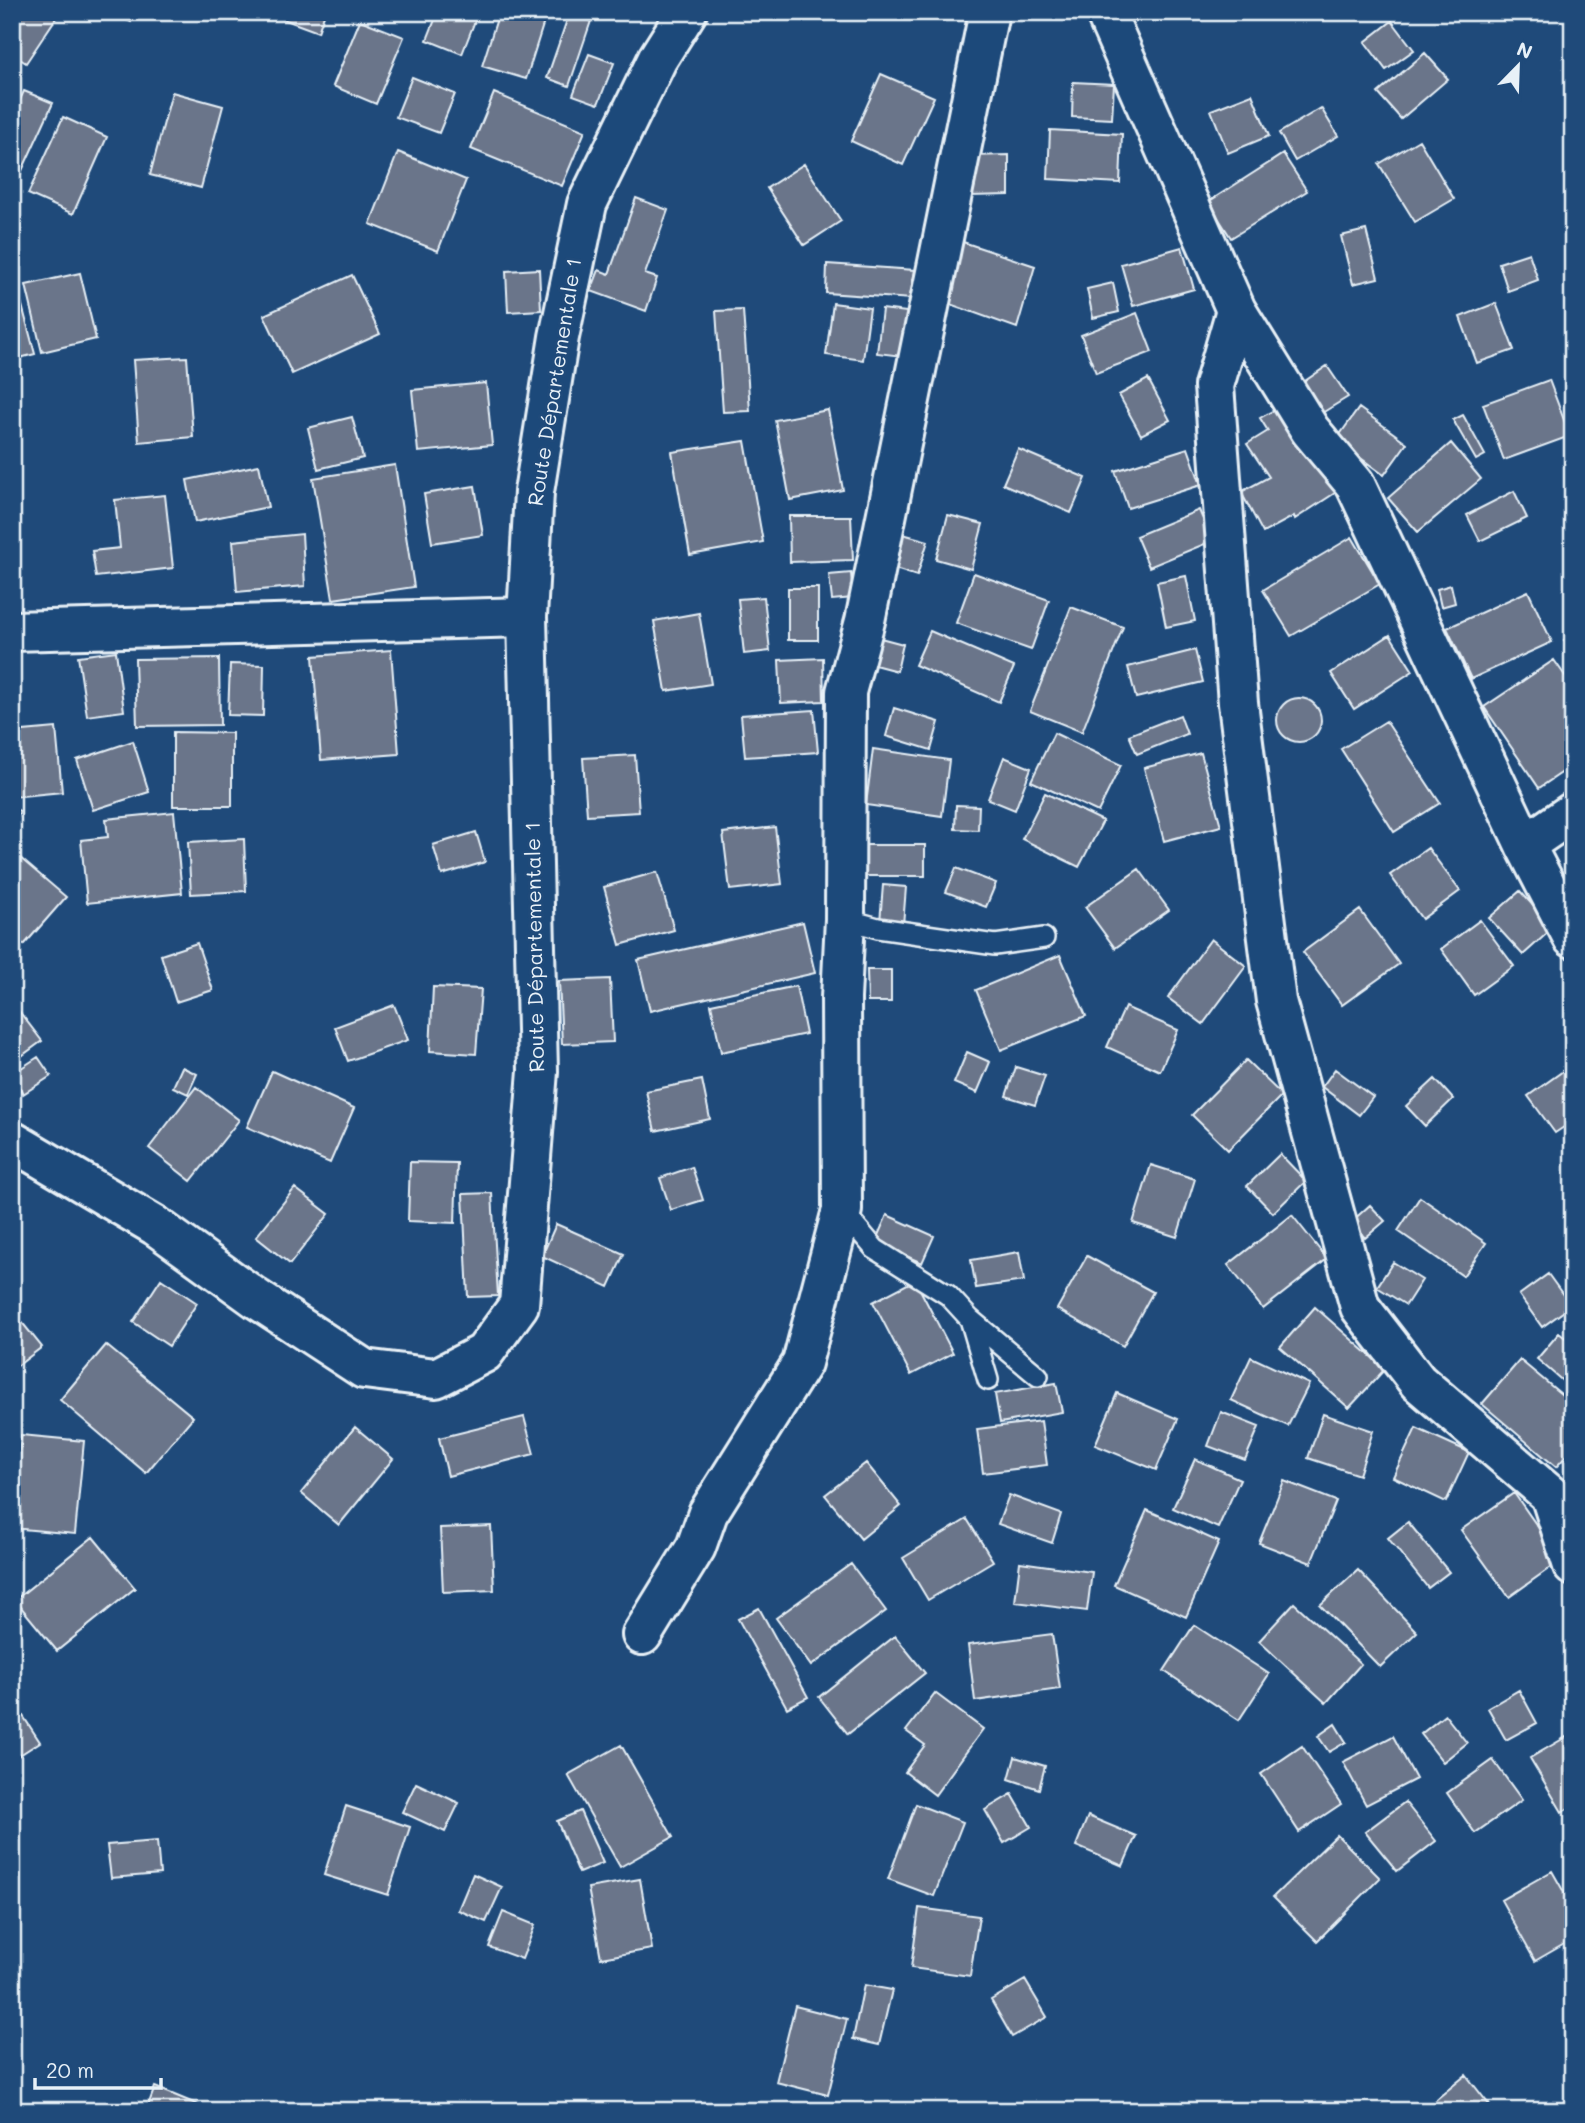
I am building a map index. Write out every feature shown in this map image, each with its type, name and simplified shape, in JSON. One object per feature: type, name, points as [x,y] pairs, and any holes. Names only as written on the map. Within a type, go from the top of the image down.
[{"type":"street","name":"Route Départementale 1","points":[[12,1141],[156,1227],[257,1299],[364,1369],[436,1378],[484,1353],[519,1305],[538,1071],[527,617],[534,492],[559,337],[587,205],[658,58],[687,12]]},
{"type":"street","points":[[642,1635],[696,1547],[708,1513],[802,1363],[842,1210],[841,998],[845,919],[846,692],[865,621],[989,12]]},
{"type":"street","points":[[1105,12],[1236,310],[1310,430],[1355,484],[1525,845],[1573,938]]},
{"type":"street","points":[[1236,310],[1214,387],[1238,703],[1276,1001],[1360,1307],[1419,1382],[1550,1495],[1573,1566]]},
{"type":"street","points":[[12,631],[527,617]]},
{"type":"street","points":[[1525,845],[1573,812]]},
{"type":"lane","points":[[845,919],[878,928],[995,945],[1044,938]]},
{"type":"lane","points":[[842,1210],[875,1249],[948,1295],[970,1319],[1038,1376]]},
{"type":"lane","points":[[970,1319],[988,1380]]},
{"type":"building","points":[[12,12],[60,12],[26,63],[12,54]]},
{"type":"building","points":[[107,12],[135,12],[131,22]]},
{"type":"building","points":[[264,12],[325,12],[318,32]]},
{"type":"building","points":[[438,12],[478,13],[462,54],[427,40]]},
{"type":"building","points":[[499,12],[547,12],[526,79],[482,66]]},
{"type":"building","points":[[569,14],[591,21],[569,86],[547,78]]},
{"type":"building","points":[[360,20],[404,37],[376,104],[333,86]]},
{"type":"building","points":[[1392,21],[1414,50],[1386,70],[1365,42]]},
{"type":"building","points":[[1425,53],[1448,79],[1401,119],[1378,93]]},
{"type":"building","points":[[589,54],[614,63],[598,104],[573,95]]},
{"type":"building","points":[[881,74],[934,97],[903,165],[851,141]]},
{"type":"building","points":[[412,77],[455,94],[439,133],[396,117]]},
{"type":"building","points":[[1073,82],[1114,84],[1112,119],[1072,117]]},
{"type":"building","points":[[24,91],[53,103],[21,173],[12,169],[12,117]]},
{"type":"building","points":[[172,92],[223,106],[201,188],[150,175]]},
{"type":"building","points":[[494,93],[585,131],[562,186],[471,149]]},
{"type":"building","points":[[1252,94],[1269,136],[1228,153],[1211,110]]},
{"type":"building","points":[[1321,108],[1338,136],[1295,161],[1279,133]]},
{"type":"building","points":[[63,117],[107,137],[73,214],[28,194]]},
{"type":"building","points":[[1050,130],[1122,134],[1120,183],[1048,179]]},
{"type":"building","points":[[1419,140],[1454,199],[1415,222],[1379,164]]},
{"type":"building","points":[[398,152],[466,180],[438,251],[370,224]]},
{"type":"building","points":[[1283,154],[1307,191],[1231,238],[1208,202]]},
{"type":"building","points":[[1009,155],[1009,195],[970,196],[969,156]]},
{"type":"building","points":[[804,164],[841,221],[804,245],[767,188]]},
{"type":"building","points":[[636,198],[668,210],[645,274],[657,278],[646,311],[591,291],[599,270],[609,274]]},
{"type":"building","points":[[1366,230],[1378,278],[1353,284],[1341,236]]},
{"type":"building","points":[[963,242],[1035,266],[1017,328],[944,302]]},
{"type":"building","points":[[1182,247],[1194,289],[1133,306],[1121,264]]},
{"type":"building","points":[[1529,253],[1538,280],[1508,291],[1499,263]]},
{"type":"building","points":[[827,264],[915,270],[912,299],[826,293]]},
{"type":"building","points":[[539,269],[541,310],[508,312],[506,271]]},
{"type":"building","points":[[80,273],[96,339],[42,352],[26,285]]},
{"type":"building","points":[[352,275],[380,334],[292,374],[264,315]]},
{"type":"building","points":[[15,279],[35,354],[12,360],[12,280]]},
{"type":"building","points":[[1113,283],[1119,312],[1093,318],[1087,289]]},
{"type":"building","points":[[833,303],[870,308],[863,360],[826,355]]},
{"type":"building","points":[[1496,303],[1514,350],[1477,363],[1460,317]]},
{"type":"building","points":[[882,309],[907,312],[902,356],[877,353]]},
{"type":"building","points":[[743,310],[750,411],[723,412],[716,311]]},
{"type":"building","points":[[1137,313],[1152,352],[1096,373],[1081,335]]},
{"type":"building","points":[[187,357],[193,437],[139,442],[133,360]]},
{"type":"building","points":[[1327,366],[1348,397],[1322,413],[1302,383]]},
{"type":"building","points":[[1148,379],[1170,420],[1141,435],[1119,395]]},
{"type":"building","points":[[1549,380],[1570,436],[1504,460],[1483,404]]},
{"type":"building","points":[[486,383],[492,445],[418,452],[412,390]]},
{"type":"building","points":[[1283,405],[1338,491],[1295,519],[1294,516],[1263,533],[1241,492],[1269,477],[1247,444],[1268,431],[1260,418]]},
{"type":"building","points":[[1359,408],[1407,443],[1384,475],[1336,440]]},
{"type":"building","points":[[828,410],[843,490],[790,500],[775,420]]},
{"type":"building","points":[[1463,415],[1485,455],[1476,460],[1453,420]]},
{"type":"building","points":[[352,417],[363,458],[318,469],[308,428]]},
{"type":"building","points":[[745,441],[763,542],[690,555],[672,452]]},
{"type":"building","points":[[1451,443],[1481,479],[1418,532],[1388,498]]},
{"type":"building","points":[[1188,448],[1201,485],[1128,508],[1115,471]]},
{"type":"building","points":[[1018,449],[1086,478],[1071,513],[1003,484]]},
{"type":"building","points":[[259,465],[268,507],[195,522],[187,480]]},
{"type":"building","points":[[395,465],[414,587],[333,599],[313,478]]},
{"type":"building","points":[[475,486],[483,535],[432,543],[424,494]]},
{"type":"building","points":[[1514,491],[1527,518],[1480,541],[1467,515]]},
{"type":"building","points":[[165,495],[173,568],[96,577],[92,551],[120,548],[115,500]]},
{"type":"building","points":[[1199,510],[1212,541],[1149,567],[1136,536]]},
{"type":"building","points":[[948,515],[983,524],[971,569],[936,559]]},
{"type":"building","points":[[789,516],[851,516],[853,560],[790,562]]},
{"type":"building","points":[[899,533],[928,541],[917,576],[889,567]]},
{"type":"building","points":[[302,534],[305,586],[237,592],[233,541]]},
{"type":"building","points":[[1352,537],[1380,584],[1291,636],[1263,590]]},
{"type":"building","points":[[851,573],[853,598],[832,600],[829,575]]},
{"type":"building","points":[[974,573],[1049,600],[1031,650],[956,623]]},
{"type":"building","points":[[1186,576],[1195,621],[1166,627],[1157,582]]},
{"type":"building","points":[[1451,585],[1455,603],[1441,607],[1437,589]]},
{"type":"building","points":[[788,588],[818,588],[818,640],[788,640]]},
{"type":"building","points":[[1528,591],[1552,642],[1471,679],[1447,628]]},
{"type":"building","points":[[764,597],[770,651],[744,654],[738,599]]},
{"type":"building","points":[[1071,607],[1123,627],[1082,732],[1030,711]]},
{"type":"building","points":[[699,613],[711,684],[666,691],[654,621]]},
{"type":"building","points":[[930,631],[1014,667],[999,702],[915,665]]},
{"type":"building","points":[[1573,634],[1573,653],[1564,640]]},
{"type":"building","points":[[1390,635],[1413,671],[1354,709],[1331,673]]},
{"type":"building","points":[[873,636],[903,644],[897,671],[867,663]]},
{"type":"building","points":[[391,650],[399,754],[321,760],[313,656]]},
{"type":"building","points":[[1195,650],[1203,682],[1136,698],[1128,667]]},
{"type":"building","points":[[116,651],[124,711],[87,716],[78,656]]},
{"type":"building","points":[[219,658],[220,725],[137,726],[135,659]]},
{"type":"building","points":[[823,658],[824,701],[781,703],[779,660]]},
{"type":"building","points":[[1554,660],[1573,687],[1573,765],[1539,788],[1484,707]]},
{"type":"building","points":[[230,664],[264,665],[263,716],[228,715]]},
{"type":"building","points":[[1299,698],[1314,705],[1321,720],[1314,735],[1299,742],[1284,735],[1277,720],[1284,705]]},
{"type":"building","points":[[894,708],[939,722],[931,750],[886,736]]},
{"type":"building","points":[[814,710],[818,752],[745,757],[741,715]]},
{"type":"building","points":[[1180,715],[1187,734],[1137,754],[1129,735]]},
{"type":"building","points":[[1386,721],[1440,803],[1394,832],[1341,749]]},
{"type":"building","points":[[56,728],[62,792],[12,797],[12,732]]},
{"type":"building","points":[[173,732],[232,733],[232,806],[173,806]]},
{"type":"building","points":[[1054,733],[1121,765],[1098,812],[1031,781]]},
{"type":"building","points":[[133,741],[149,792],[93,810],[77,760]]},
{"type":"building","points":[[873,749],[949,760],[942,816],[866,805]]},
{"type":"building","points":[[1201,753],[1221,826],[1164,841],[1144,768]]},
{"type":"building","points":[[635,755],[639,812],[587,815],[583,758]]},
{"type":"building","points":[[1004,757],[1031,768],[1015,810],[988,799]]},
{"type":"building","points":[[1045,793],[1103,821],[1079,867],[1022,839]]},
{"type":"building","points":[[956,805],[979,806],[978,830],[955,829]]},
{"type":"building","points":[[12,808],[20,811],[12,831]]},
{"type":"building","points":[[174,812],[182,893],[87,903],[81,840],[108,837],[106,819]]},
{"type":"building","points":[[775,827],[782,884],[730,890],[723,833]]},
{"type":"building","points":[[476,832],[485,862],[442,875],[433,845]]},
{"type":"building","points":[[1573,835],[1573,851],[1565,841]]},
{"type":"building","points":[[244,839],[246,891],[191,894],[188,842]]},
{"type":"building","points":[[862,845],[925,845],[925,876],[862,876]]},
{"type":"building","points":[[1428,848],[1460,891],[1422,919],[1390,875]]},
{"type":"building","points":[[12,851],[66,897],[24,945],[12,935]]},
{"type":"building","points":[[956,868],[996,883],[986,907],[946,892]]},
{"type":"building","points":[[1139,869],[1169,910],[1115,948],[1085,907]]},
{"type":"building","points":[[657,872],[674,930],[620,945],[604,887]]},
{"type":"building","points":[[883,885],[906,887],[903,925],[880,922]]},
{"type":"building","points":[[1520,891],[1553,928],[1523,955],[1489,918]]},
{"type":"building","points":[[1360,910],[1399,964],[1342,1005],[1303,952]]},
{"type":"building","points":[[1480,920],[1514,966],[1474,995],[1441,949]]},
{"type":"building","points":[[803,922],[815,973],[650,1011],[638,960]]},
{"type":"building","points":[[1211,939],[1246,966],[1203,1024],[1168,998]]},
{"type":"building","points":[[197,943],[213,990],[176,1002],[161,955]]},
{"type":"building","points":[[1060,955],[1086,1016],[1001,1050],[976,990]]},
{"type":"building","points":[[867,970],[891,970],[891,1002],[868,1002]]},
{"type":"building","points":[[610,979],[613,1042],[562,1044],[559,981]]},
{"type":"building","points":[[796,986],[806,1034],[721,1052],[711,1004]]},
{"type":"building","points":[[433,987],[481,989],[476,1054],[430,1051]]},
{"type":"building","points":[[12,1002],[42,1041],[12,1063]]},
{"type":"building","points":[[394,1005],[408,1040],[348,1061],[335,1027]]},
{"type":"building","points":[[1125,1007],[1178,1030],[1160,1071],[1107,1047]]},
{"type":"building","points":[[967,1052],[990,1062],[977,1093],[954,1083]]},
{"type":"building","points":[[38,1057],[51,1076],[23,1094],[12,1074]]},
{"type":"building","points":[[1246,1060],[1282,1095],[1228,1150],[1192,1115]]},
{"type":"building","points":[[1573,1064],[1573,1121],[1555,1133],[1528,1096]]},
{"type":"building","points":[[182,1067],[197,1074],[188,1094],[173,1087]]},
{"type":"building","points":[[1016,1067],[1045,1076],[1035,1105],[1006,1096]]},
{"type":"building","points":[[1335,1069],[1373,1097],[1359,1115],[1322,1087]]},
{"type":"building","points":[[272,1071],[354,1108],[330,1163],[247,1127]]},
{"type":"building","points":[[1435,1079],[1453,1099],[1425,1126],[1406,1106]]},
{"type":"building","points":[[702,1080],[710,1119],[655,1131],[646,1091]]},
{"type":"building","points":[[196,1087],[239,1120],[191,1181],[149,1148]]},
{"type":"building","points":[[1280,1154],[1306,1181],[1273,1213],[1247,1186]]},
{"type":"building","points":[[410,1162],[457,1163],[455,1223],[408,1221]]},
{"type":"building","points":[[1151,1165],[1195,1179],[1177,1237],[1133,1223]]},
{"type":"building","points":[[692,1167],[703,1200],[671,1210],[660,1178]]},
{"type":"building","points":[[295,1188],[329,1214],[290,1264],[256,1237]]},
{"type":"building","points":[[492,1193],[498,1296],[468,1297],[463,1194]]},
{"type":"building","points":[[1420,1197],[1486,1243],[1463,1276],[1398,1231]]},
{"type":"building","points":[[1370,1205],[1385,1221],[1365,1238],[1351,1222]]},
{"type":"building","points":[[887,1215],[934,1236],[922,1263],[875,1242]]},
{"type":"building","points":[[1292,1215],[1327,1259],[1263,1309],[1228,1265]]},
{"type":"building","points":[[556,1224],[624,1254],[609,1287],[542,1256]]},
{"type":"building","points":[[1019,1252],[1024,1281],[976,1288],[971,1260]]},
{"type":"building","points":[[1087,1256],[1153,1292],[1123,1346],[1057,1309]]},
{"type":"building","points":[[1393,1262],[1422,1280],[1406,1305],[1377,1287]]},
{"type":"building","points":[[1548,1274],[1571,1306],[1542,1327],[1519,1295]]},
{"type":"building","points":[[161,1279],[197,1303],[169,1346],[133,1322]]},
{"type":"building","points":[[915,1280],[953,1353],[911,1375],[873,1302]]},
{"type":"building","points":[[1315,1307],[1385,1369],[1349,1408],[1280,1347]]},
{"type":"building","points":[[12,1310],[42,1347],[12,1370]]},
{"type":"building","points":[[1559,1333],[1573,1344],[1573,1390],[1537,1359]]},
{"type":"building","points":[[106,1345],[193,1417],[146,1473],[60,1400]]},
{"type":"building","points":[[1251,1357],[1309,1384],[1288,1426],[1231,1400]]},
{"type":"building","points":[[1520,1360],[1573,1404],[1573,1449],[1556,1467],[1482,1404]]},
{"type":"building","points":[[1056,1383],[1062,1412],[1000,1423],[995,1394]]},
{"type":"building","points":[[1117,1393],[1178,1419],[1156,1470],[1095,1445]]},
{"type":"building","points":[[1221,1412],[1259,1427],[1245,1460],[1208,1446]]},
{"type":"building","points":[[1323,1414],[1373,1431],[1359,1475],[1308,1458]]},
{"type":"building","points":[[524,1417],[534,1454],[448,1476],[439,1438]]},
{"type":"building","points":[[1041,1421],[1047,1465],[983,1473],[977,1429]]},
{"type":"building","points":[[355,1427],[393,1459],[339,1525],[301,1493]]},
{"type":"building","points":[[1416,1428],[1469,1452],[1446,1502],[1393,1477]]},
{"type":"building","points":[[21,1435],[84,1441],[75,1534],[12,1528]]},
{"type":"building","points":[[1195,1459],[1240,1479],[1218,1528],[1173,1508]]},
{"type":"building","points":[[866,1463],[901,1506],[861,1539],[825,1495]]},
{"type":"building","points":[[1284,1481],[1336,1501],[1311,1563],[1259,1543]]},
{"type":"building","points":[[1514,1493],[1561,1560],[1509,1597],[1461,1530]]},
{"type":"building","points":[[1009,1495],[1061,1514],[1052,1543],[998,1524]]},
{"type":"building","points":[[1147,1510],[1219,1542],[1186,1617],[1114,1585]]},
{"type":"building","points":[[967,1519],[993,1561],[928,1600],[903,1558]]},
{"type":"building","points":[[1408,1522],[1449,1572],[1428,1588],[1388,1538]]},
{"type":"building","points":[[491,1526],[494,1590],[443,1592],[440,1528]]},
{"type":"building","points":[[93,1537],[135,1588],[57,1651],[15,1600]]},
{"type":"building","points":[[1020,1562],[1092,1572],[1087,1611],[1015,1602]]},
{"type":"building","points":[[851,1564],[886,1611],[811,1666],[776,1618]]},
{"type":"building","points":[[1358,1570],[1417,1632],[1380,1667],[1320,1605]]},
{"type":"building","points":[[1294,1603],[1361,1664],[1326,1703],[1259,1641]]},
{"type":"building","points":[[759,1608],[808,1697],[787,1708],[738,1619]]},
{"type":"building","points":[[1194,1625],[1269,1674],[1239,1720],[1164,1671]]},
{"type":"building","points":[[1052,1634],[1060,1689],[975,1701],[968,1645]]},
{"type":"building","points":[[895,1636],[925,1673],[848,1734],[819,1697]]},
{"type":"building","points":[[1519,1690],[1537,1723],[1506,1740],[1488,1708]]},
{"type":"building","points":[[935,1693],[983,1729],[935,1795],[905,1772],[925,1745],[906,1731]]},
{"type":"building","points":[[12,1699],[40,1742],[12,1760]]},
{"type":"building","points":[[1445,1715],[1467,1743],[1443,1762],[1421,1734]]},
{"type":"building","points":[[1335,1724],[1346,1742],[1329,1752],[1318,1736]]},
{"type":"building","points":[[1573,1733],[1573,1806],[1562,1812],[1530,1758]]},
{"type":"building","points":[[1393,1736],[1416,1779],[1366,1805],[1343,1762]]},
{"type":"building","points":[[621,1745],[673,1837],[620,1867],[568,1775]]},
{"type":"building","points":[[1302,1746],[1341,1804],[1299,1832],[1261,1774]]},
{"type":"building","points":[[1015,1757],[1045,1766],[1039,1789],[1009,1779]]},
{"type":"building","points":[[1493,1760],[1522,1800],[1475,1833],[1447,1793]]},
{"type":"building","points":[[416,1783],[459,1803],[445,1832],[402,1812]]},
{"type":"building","points":[[1012,1794],[1031,1827],[1004,1843],[985,1810]]},
{"type":"building","points":[[1405,1802],[1436,1841],[1397,1871],[1365,1832]]},
{"type":"building","points":[[916,1804],[963,1822],[934,1896],[888,1879]]},
{"type":"building","points":[[346,1806],[410,1827],[388,1895],[324,1875]]},
{"type":"building","points":[[580,1811],[603,1863],[579,1873],[557,1821]]},
{"type":"building","points":[[1088,1816],[1136,1836],[1123,1866],[1076,1846]]},
{"type":"building","points":[[1337,1835],[1380,1878],[1317,1941],[1273,1897]]},
{"type":"building","points":[[157,1841],[160,1874],[111,1878],[107,1845]]},
{"type":"building","points":[[1552,1871],[1573,1908],[1573,1939],[1535,1961],[1501,1900]]},
{"type":"building","points":[[473,1874],[502,1887],[486,1922],[458,1910]]},
{"type":"building","points":[[640,1879],[652,1949],[601,1958],[588,1888]]},
{"type":"building","points":[[919,1908],[979,1916],[970,1976],[911,1968]]},
{"type":"building","points":[[503,1912],[535,1925],[522,1959],[489,1947]]},
{"type":"building","points":[[1025,1980],[1047,2017],[1012,2037],[991,2000]]},
{"type":"building","points":[[864,1985],[892,1990],[879,2045],[853,2039]]},
{"type":"building","points":[[795,2006],[847,2019],[828,2095],[776,2082]]},
{"type":"building","points":[[1466,2075],[1494,2111],[1422,2111]]},
{"type":"building","points":[[155,2087],[213,2111],[146,2111]]}]
